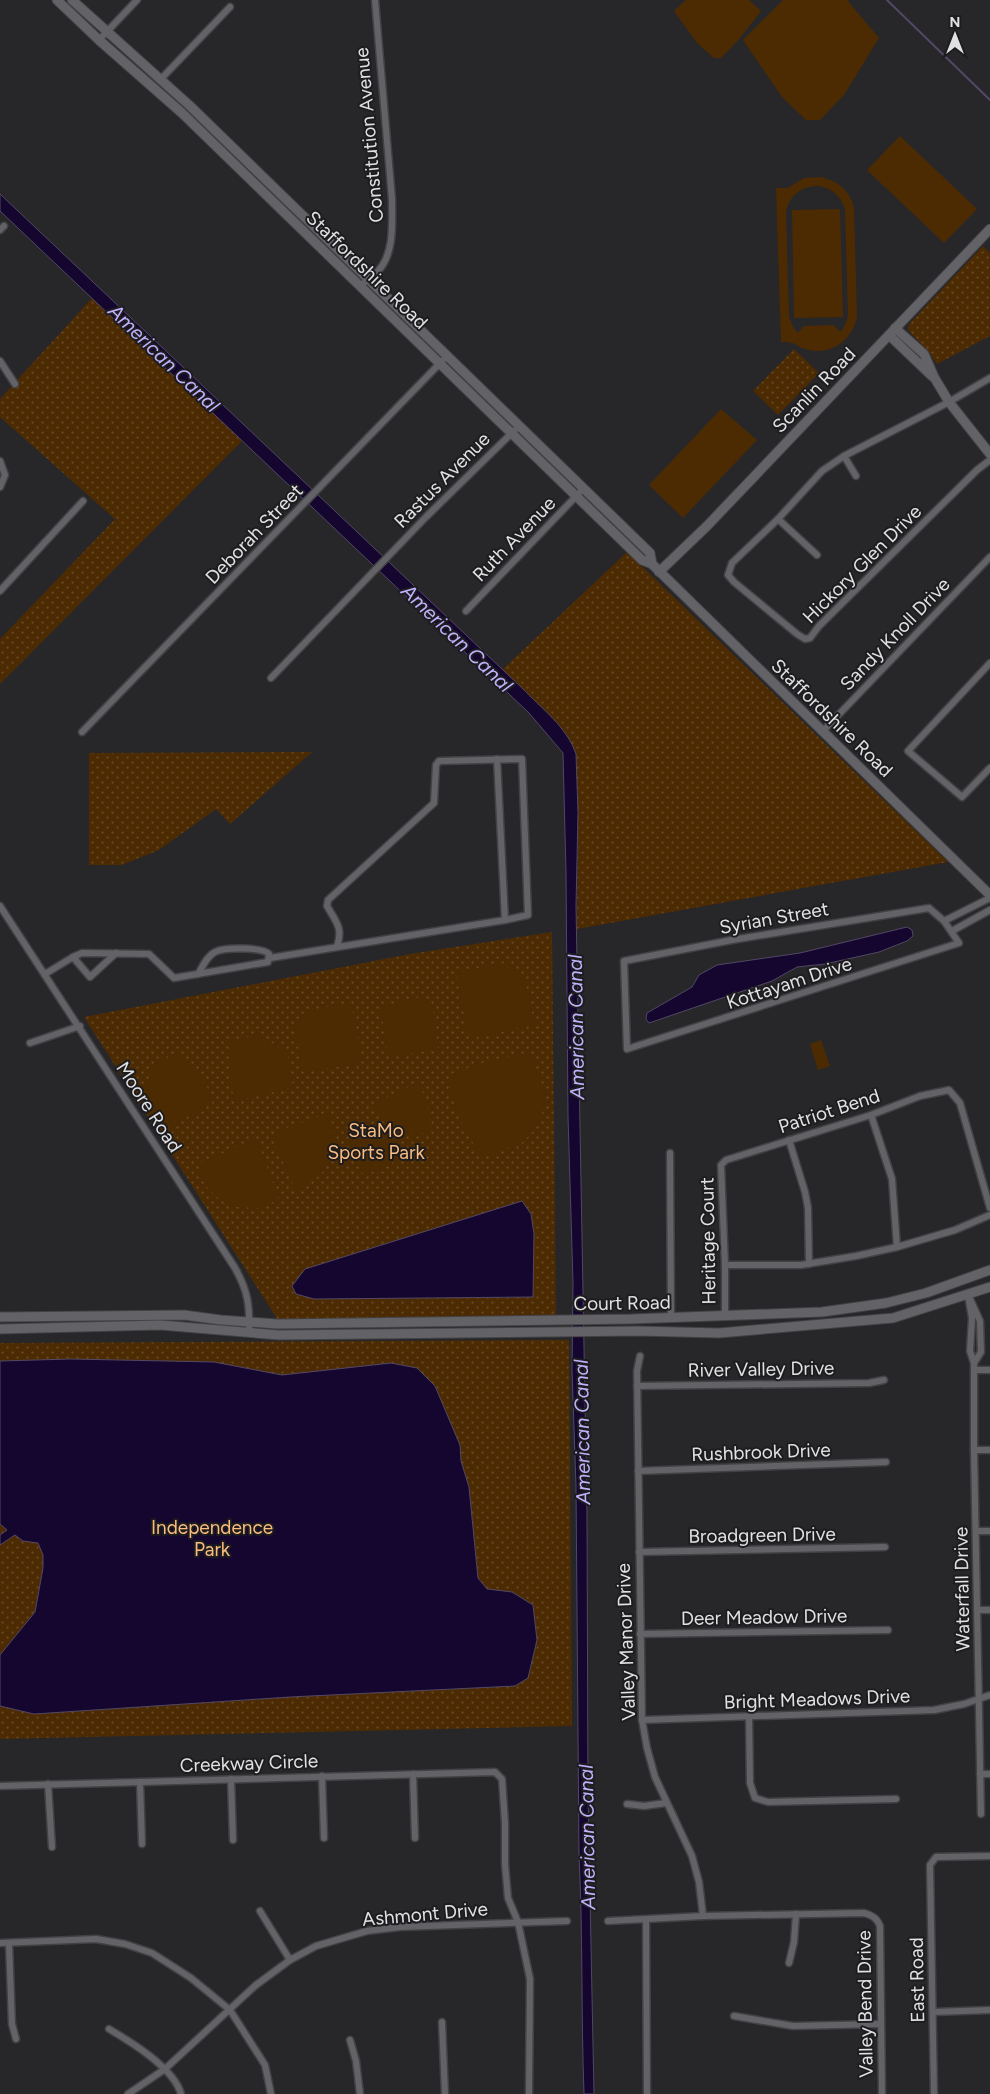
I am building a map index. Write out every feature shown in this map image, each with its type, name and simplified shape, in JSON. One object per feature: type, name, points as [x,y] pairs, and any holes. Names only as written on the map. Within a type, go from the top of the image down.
[{"type":"main road","name":"Staffordshire Road","points":[[57,0],[99,40],[182,113],[642,560],[652,564],[990,896]]},
{"type":"main road","name":"Staffordshire Road","points":[[72,0],[189,105],[494,401],[650,553],[652,564]]},
{"type":"main road","name":"Scanlin Road","points":[[659,572],[707,526],[990,229]]},
{"type":"main road","points":[[892,331],[934,377],[949,402],[990,454]]},
{"type":"main road","name":"Court Road","points":[[0,1317],[184,1315],[277,1324],[545,1321],[778,1315],[886,1303],[962,1281],[990,1270]]},
{"type":"main road","points":[[962,1281],[968,1296]]},
{"type":"main road","name":"Court Road","points":[[0,1329],[160,1325],[279,1335],[545,1331],[719,1333],[893,1318],[990,1288]]},
{"type":"main road","points":[[545,1321],[545,1331]]},
{"type":"main road","points":[[480,1322],[481,1332]]},
{"type":"street","points":[[99,40],[137,0]]},
{"type":"street","name":"Constitution Avenue","points":[[360,286],[379,269],[386,257],[392,230],[391,191],[375,0]]},
{"type":"street","points":[[160,80],[230,7]]},
{"type":"street","name":"Deborah Street","points":[[82,732],[447,356]]},
{"type":"street","points":[[0,361],[14,384]]},
{"type":"street","points":[[817,555],[778,519],[822,471],[844,456],[949,402],[990,378]]},
{"type":"street","points":[[486,409],[494,401]]},
{"type":"street","name":"Rastus Avenue","points":[[271,678],[375,570],[519,426]]},
{"type":"street","points":[[844,456],[856,476]]},
{"type":"street","name":"Hickory Glen Drive","points":[[778,519],[732,563],[728,575],[797,634],[805,639],[810,638],[819,626],[963,483],[990,460]]},
{"type":"street","points":[[0,461],[5,475],[0,487]]},
{"type":"street","name":"Ruth Avenue","points":[[466,611],[584,489]]},
{"type":"street","points":[[0,591],[83,501]]},
{"type":"street","name":"Sandy Knoll Drive","points":[[822,732],[990,557]]},
{"type":"street","points":[[990,663],[908,751],[962,797],[990,768]]},
{"type":"street","points":[[497,759],[505,920]]},
{"type":"street","points":[[46,974],[73,957],[82,954],[149,954],[174,978],[268,962],[270,958],[337,948],[524,917],[529,912],[524,764],[522,759],[439,761],[436,765],[434,803],[328,900],[327,906],[339,926],[341,934],[337,948]]},
{"type":"street","points":[[990,896],[944,922],[952,931],[990,910]]},
{"type":"street","name":"Moore Road","points":[[0,906],[80,1026],[235,1268],[246,1291],[250,1322],[249,1333]]},
{"type":"street","name":"Syrian Street","points":[[627,1050],[624,961],[732,940],[929,908],[944,922]]},
{"type":"street","name":"Kottayam Drive","points":[[627,1050],[959,943],[952,931]]},
{"type":"street","points":[[198,974],[210,955],[221,950],[263,949],[269,954],[270,958]]},
{"type":"street","points":[[73,957],[90,977],[116,954]]},
{"type":"street","points":[[30,1043],[80,1026]]},
{"type":"street","name":"Patriot Bend","points":[[721,1165],[726,1160],[871,1115],[920,1096],[949,1090],[960,1103],[990,1208]]},
{"type":"street","points":[[871,1115],[892,1179],[898,1247]]},
{"type":"street","points":[[789,1140],[808,1208],[809,1264]]},
{"type":"street","points":[[670,1153],[671,1318]]},
{"type":"street","name":"Heritage Court","points":[[721,1165],[725,1316]]},
{"type":"street","points":[[725,1265],[809,1264],[856,1256],[898,1247],[955,1230],[990,1215]]},
{"type":"street","name":"Waterfall Drive","points":[[968,1296],[972,1318],[970,1351],[974,1366],[981,1814]]},
{"type":"street","name":"Waterfall Drive","points":[[968,1296],[980,1315],[981,1352],[974,1366]]},
{"type":"street","name":"Valley Manor Drive","points":[[640,1356],[637,1386],[642,1720],[655,1776],[692,1856],[699,1882],[703,1916]]},
{"type":"street","points":[[974,1366],[990,1370]]},
{"type":"street","name":"River Valley Drive","points":[[637,1386],[869,1383],[884,1380]]},
{"type":"street","points":[[974,1450],[990,1450]]},
{"type":"street","name":"Rushbrook Drive","points":[[638,1471],[886,1462]]},
{"type":"street","points":[[976,1531],[990,1531]]},
{"type":"street","name":"Broadgreen Drive","points":[[639,1552],[885,1547]]},
{"type":"street","points":[[977,1610],[990,1610]]},
{"type":"street","name":"Deer Meadow Drive","points":[[640,1634],[888,1630]]},
{"type":"street","name":"Bright Meadows Drive","points":[[642,1720],[934,1710],[964,1704],[978,1697],[990,1694]]},
{"type":"street","points":[[749,1716],[750,1783],[756,1798],[768,1802],[896,1799]]},
{"type":"street","name":"Creekway Circle","points":[[0,1786],[495,1772],[502,1779],[505,1823],[504,1864],[508,1898],[518,1922]]},
{"type":"street","points":[[413,1774],[415,1838]]},
{"type":"street","points":[[980,1774],[990,1774]]},
{"type":"street","points":[[322,1776],[324,1838]]},
{"type":"street","points":[[231,1779],[233,1840]]},
{"type":"street","points":[[140,1782],[142,1844]]},
{"type":"street","points":[[48,1784],[52,1847]]},
{"type":"street","points":[[627,1804],[644,1806],[666,1803]]},
{"type":"street","name":"East Road","points":[[934,2094],[930,1865],[936,1857],[988,1856]]},
{"type":"street","points":[[260,1911],[290,1960]]},
{"type":"street","name":"Valley Bend Drive","points":[[796,1914],[864,1913],[872,1915],[878,1920],[880,1926],[882,2094]]},
{"type":"street","points":[[608,1921],[796,1914],[794,1942],[789,1963]]},
{"type":"street","points":[[646,1920],[647,2094]]},
{"type":"street","points":[[518,1922],[530,1978],[529,2094]]},
{"type":"street","name":"Ashmont Drive","points":[[128,2094],[165,2069],[256,1985],[290,1960],[316,1946],[367,1931],[400,1927],[567,1922]]},
{"type":"street","points":[[0,1943],[96,1939],[125,1944],[152,1952],[192,1978],[230,2010],[265,2065],[271,2094]]},
{"type":"street","points":[[8,1943],[12,2024],[16,2039]]},
{"type":"street","points":[[932,2012],[990,2010]]},
{"type":"street","points":[[734,2016],[793,2026],[880,2024]]},
{"type":"street","points":[[442,2022],[445,2094]]},
{"type":"street","points":[[109,2030],[130,2042],[165,2069],[180,2088],[181,2094]]},
{"type":"street","points":[[350,2040],[356,2061],[360,2094]]},
{"type":"green space","points":[[686,0],[749,0],[761,11],[740,38],[721,58],[714,58],[697,43],[674,11]]},
{"type":"green space","points":[[783,0],[847,0],[879,38],[844,95],[820,120],[806,120],[782,97],[743,40]]},
{"type":"green space","points":[[900,136],[977,209],[944,243],[867,170]]},
{"type":"green space","points":[[820,177],[837,183],[846,191],[854,207],[857,316],[855,324],[846,338],[834,348],[818,351],[804,349],[790,342],[781,342],[776,188],[788,188],[804,178]],"holes":[[[818,186],[835,193],[845,209],[848,315],[841,332],[833,325],[804,326],[798,333],[789,317],[786,212],[790,201],[797,193],[806,188]]]},
{"type":"green space","points":[[840,209],[843,317],[794,318],[792,210]]},
{"type":"green space","points":[[983,246],[990,253],[990,336],[937,364],[929,352],[908,330],[909,324]]},
{"type":"green space","points":[[92,298],[243,440],[0,684],[0,639],[115,519],[0,417],[0,399]]},
{"type":"green space","points":[[794,349],[819,373],[778,415],[753,391]]},
{"type":"green space","points":[[721,409],[757,440],[683,518],[649,485]]},
{"type":"green space","points":[[627,552],[948,862],[577,929],[578,813],[573,746],[554,720],[502,670]]},
{"type":"green space","points":[[312,752],[230,824],[216,809],[159,850],[122,865],[89,865],[89,753]]},
{"type":"green space","name":"StaMo Sports Park","points":[[552,932],[556,1316],[278,1320],[84,1017],[410,954]]},
{"type":"green space","points":[[502,963],[525,978],[534,1025],[473,1038],[468,1035],[456,973]]},
{"type":"green space","points":[[420,997],[432,1004],[438,1049],[393,1056],[388,1053],[380,1007]]},
{"type":"green space","points":[[351,1003],[362,1057],[357,1064],[303,1072],[294,1027],[305,1011]]},
{"type":"green space","points":[[260,1035],[287,1053],[293,1087],[240,1100],[233,1096],[228,1041]]},
{"type":"green space","points":[[821,1040],[830,1066],[818,1070],[810,1044]]},
{"type":"green space","points":[[179,1050],[213,1095],[212,1103],[162,1131],[143,1102],[151,1069]]},
{"type":"green space","points":[[530,1052],[546,1096],[541,1118],[535,1129],[523,1142],[481,1158],[460,1119],[447,1082],[451,1074],[478,1064]]},
{"type":"green space","points":[[416,1084],[420,1086],[428,1106],[433,1131],[414,1134],[406,1133],[391,1126],[384,1120],[374,1105],[396,1092]]},
{"type":"green space","points":[[329,1113],[334,1139],[331,1160],[318,1176],[296,1191],[272,1138],[275,1132]]},
{"type":"green space","points":[[365,1123],[379,1126],[391,1132],[408,1154],[383,1168],[365,1174],[361,1172],[351,1143],[349,1126]]},
{"type":"green space","points":[[253,1140],[259,1144],[279,1200],[257,1208],[237,1207],[218,1198],[208,1189],[198,1164]]},
{"type":"green space","name":"Independence Park","points":[[569,1340],[572,1726],[0,1739],[0,1343]]},
{"type":"water","name":"American Canal","points":[[0,194],[522,688],[560,727],[572,744],[576,754],[578,813],[576,906],[587,1513],[588,1797],[594,2094],[584,2094],[583,2064],[576,1486],[572,1370],[573,1282],[568,1116],[563,753],[529,713],[0,211]]},
{"type":"water","points":[[907,927],[912,930],[913,936],[907,941],[879,952],[825,964],[797,967],[772,981],[649,1023],[646,1019],[647,1013],[692,987],[699,975],[717,965],[800,953]]},
{"type":"water","points":[[522,1201],[531,1214],[534,1234],[533,1297],[314,1299],[296,1294],[292,1286],[305,1269]]},
{"type":"water","name":"Independence Park","points":[[71,1359],[214,1362],[282,1375],[391,1363],[417,1368],[435,1386],[460,1445],[461,1461],[469,1487],[478,1578],[487,1589],[512,1592],[533,1605],[537,1640],[528,1678],[515,1686],[290,1697],[34,1714],[0,1706],[0,1655],[35,1612],[43,1568],[43,1555],[38,1543],[23,1541],[15,1535],[0,1545],[0,1535],[7,1530],[0,1524],[0,1361]]},
{"type":"waterway","points":[[887,0],[990,100]]}]
